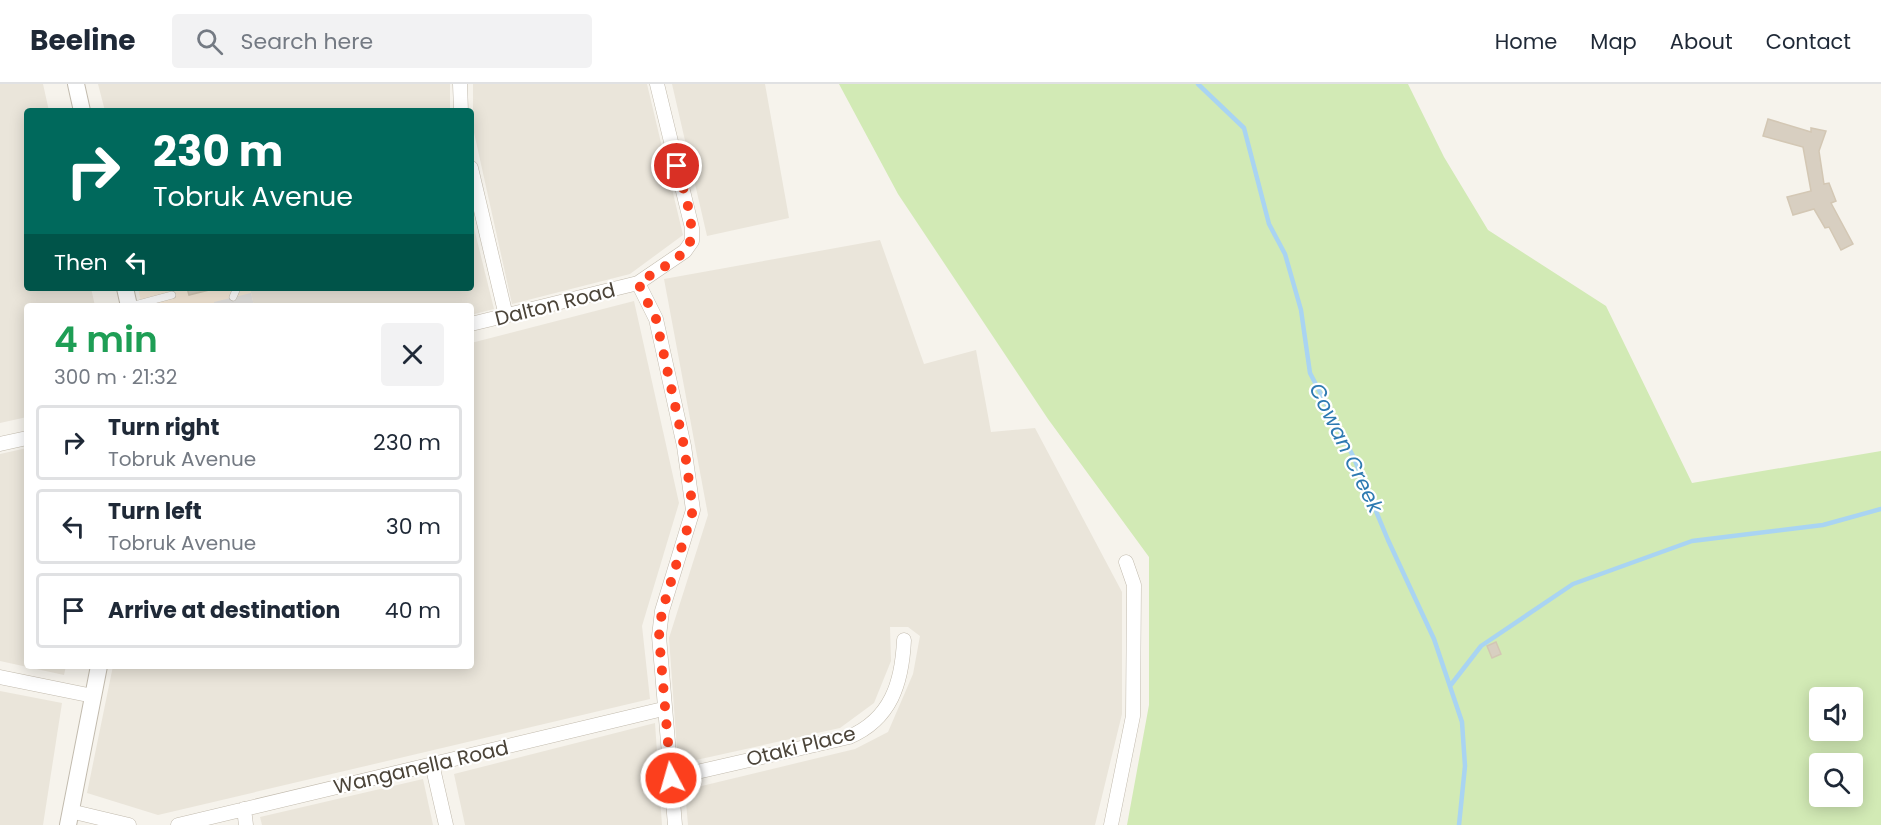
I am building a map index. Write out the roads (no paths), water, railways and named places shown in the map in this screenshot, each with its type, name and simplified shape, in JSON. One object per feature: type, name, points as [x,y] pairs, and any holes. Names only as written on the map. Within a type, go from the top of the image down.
[{"type":"street","points":[[76,84],[81,108]]},
{"type":"street","points":[[460,84],[461,108]]},
{"type":"street","points":[[657,84],[692,228],[692,241],[685,251],[638,283],[656,319],[684,446],[693,510],[662,611],[659,636],[663,708],[675,825]]},
{"type":"street","points":[[474,181],[506,316]]},
{"type":"street","name":"Dalton Road","points":[[474,323],[638,283]]},
{"type":"street","points":[[0,444],[24,439]]},
{"type":"street","points":[[1112,825],[1133,716],[1134,585],[1126,562]]},
{"type":"street","name":"Otaki Place","points":[[671,778],[849,736],[866,729],[880,718],[889,706],[903,662],[904,640]]},
{"type":"street","points":[[98,669],[69,818],[129,825]]},
{"type":"street","points":[[0,677],[93,696]]},
{"type":"street","name":"Wanganella Road","points":[[178,825],[663,708]]},
{"type":"street","points":[[432,764],[446,825]]},
{"type":"street","points":[[244,809],[246,825]]},
{"type":"lane","points":[[233,297],[236,291]]},
{"type":"lane","points":[[141,303],[172,295]]},
{"type":"waterway","name":"Cowan Creek","points":[[1198,84],[1244,128],[1269,224],[1285,254],[1301,310],[1310,373],[1353,456],[1388,540],[1434,639],[1462,722],[1465,766],[1459,825]]},
{"type":"waterway","points":[[1450,686],[1481,646],[1573,584],[1692,541],[1823,525],[1881,509]]}]
